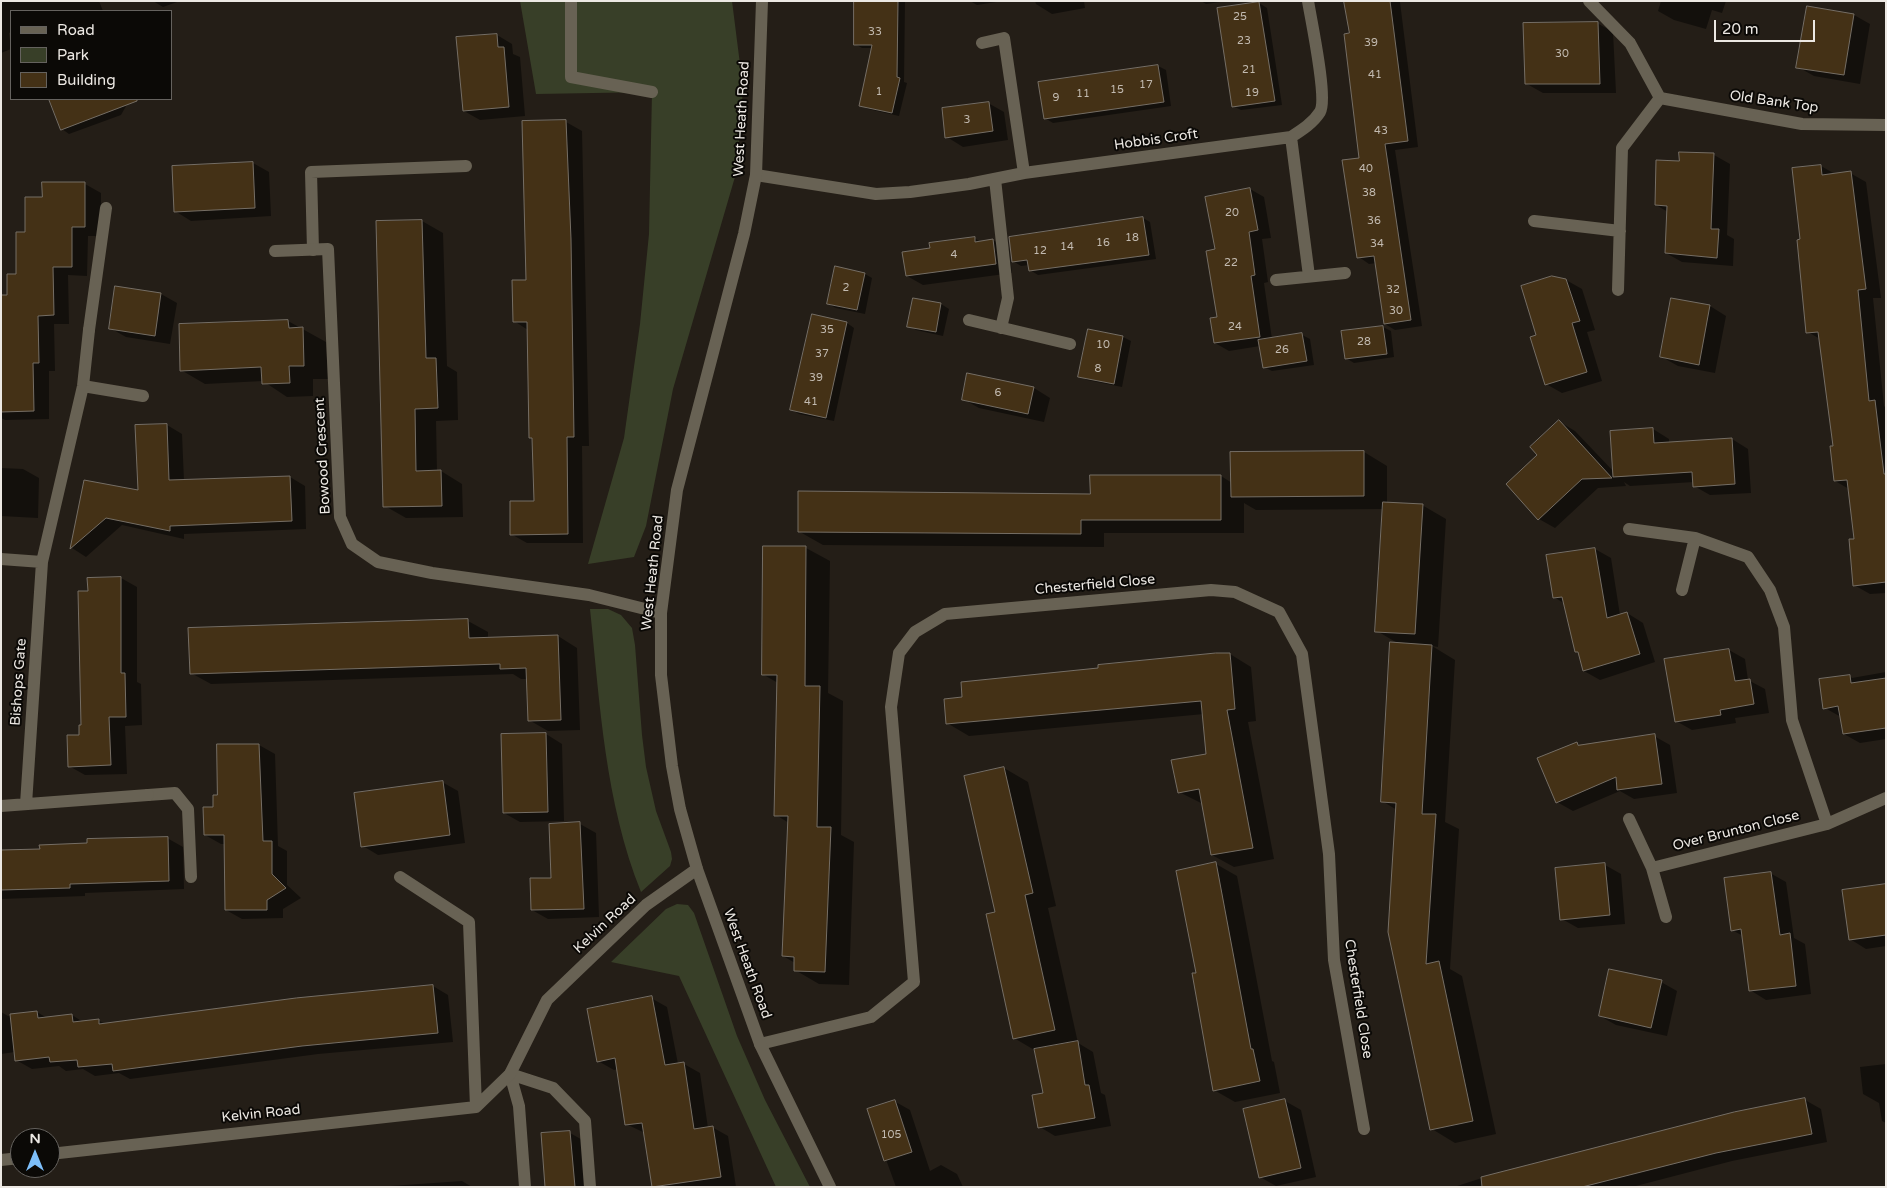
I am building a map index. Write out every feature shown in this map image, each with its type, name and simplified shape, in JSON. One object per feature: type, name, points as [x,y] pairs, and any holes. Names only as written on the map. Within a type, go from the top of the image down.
[{"type":"street","points":[[571,1],[571,76],[652,92]]},
{"type":"street","name":"West Heath Road","points":[[762,1],[756,175],[744,234],[677,490],[661,613],[661,675],[672,766],[680,809],[697,869],[760,1044],[830,1187]]},
{"type":"street","name":"Hobbis Croft","points":[[756,175],[876,194],[937,189],[1024,173],[1291,136],[1310,125],[1321,110],[1322,89],[1308,1]]},
{"type":"street","points":[[1589,1],[1630,43],[1660,98],[1622,148],[1618,290]]},
{"type":"street","points":[[982,43],[1004,38],[1024,173]]},
{"type":"street","name":"Old Bank Top","points":[[1660,98],[1802,124],[1886,125]]},
{"type":"street","points":[[1291,136],[1309,276]]},
{"type":"street","points":[[275,251],[313,250],[311,172],[466,166]]},
{"type":"street","points":[[995,179],[1008,298],[1001,328]]},
{"type":"street","name":"Bishops Gate","points":[[26,804],[42,562],[82,386],[106,208]]},
{"type":"street","points":[[1534,221],[1620,231]]},
{"type":"street","name":"Bowood Crescent","points":[[313,250],[328,249],[340,517],[352,544],[378,562],[432,573],[589,595],[661,613]]},
{"type":"street","points":[[1276,280],[1345,273]]},
{"type":"street","points":[[969,320],[1070,344]]},
{"type":"street","points":[[82,386],[143,396]]},
{"type":"street","points":[[1629,528],[1695,538],[1748,557],[1770,590],[1784,627],[1792,720],[1827,824]]},
{"type":"street","points":[[1682,590],[1695,538]]},
{"type":"street","points":[[1,559],[42,562]]},
{"type":"street","name":"Chesterfield Close","points":[[760,1044],[871,1017],[914,982],[891,707],[899,653],[915,632],[945,614],[1211,590],[1235,592],[1279,612],[1302,654],[1329,854],[1334,960],[1364,1128]]},
{"type":"street","points":[[1,806],[176,793],[188,810],[191,877]]},
{"type":"street","name":"Over Brunton Close","points":[[1652,868],[1827,824],[1886,798]]},
{"type":"street","points":[[1629,819],[1652,868],[1666,917]]},
{"type":"street","name":"Kelvin Road","points":[[60,1153],[476,1107],[510,1074],[547,1000],[646,905],[697,869]]},
{"type":"street","points":[[400,877],[469,922],[476,1107]]},
{"type":"street","points":[[510,1074],[519,1106],[525,1187]]},
{"type":"street","points":[[510,1074],[553,1088],[585,1121],[590,1187]]},
{"type":"green space","points":[[520,1],[732,1],[743,88],[737,170],[673,389],[646,526],[634,557],[588,564],[624,438],[640,324],[649,234],[652,92],[536,94]]},
{"type":"green space","points":[[590,609],[608,609],[621,615],[632,628],[646,767],[656,811],[672,859],[670,866],[641,892],[619,823],[612,788],[601,717]]},
{"type":"green space","points":[[677,904],[688,905],[694,913],[737,1036],[765,1100],[810,1187],[776,1187],[679,976],[611,962],[666,909]]},
{"type":"building","points":[[854,1],[898,1],[897,77],[900,78],[892,113],[859,106],[872,45],[854,45]]},
{"type":"building","points":[[1344,1],[1390,1],[1408,141],[1385,144],[1411,320],[1384,324],[1374,256],[1357,258],[1342,160],[1359,158],[1344,34],[1349,33]]},
{"type":"building","points":[[1259,2],[1275,101],[1232,107],[1217,8]]},
{"type":"building","points":[[1807,6],[1854,14],[1844,75],[1796,68]]},
{"type":"building","points":[[1598,22],[1600,84],[1525,84],[1523,23]]},
{"type":"building","points":[[497,34],[498,47],[504,47],[509,107],[463,111],[456,37]]},
{"type":"building","points":[[1158,65],[1164,102],[1044,119],[1038,82]]},
{"type":"building","points":[[49,100],[137,100],[137,101],[61,130]]},
{"type":"building","points":[[989,102],[993,131],[945,138],[942,108]]},
{"type":"building","points":[[566,120],[571,239],[574,437],[567,437],[568,534],[510,535],[510,501],[534,501],[532,438],[529,438],[527,322],[513,322],[512,280],[526,280],[522,121]]},
{"type":"building","points":[[1679,152],[1714,153],[1711,229],[1719,229],[1717,258],[1665,253],[1667,206],[1655,205],[1656,160],[1679,161]]},
{"type":"building","points":[[253,162],[255,208],[174,212],[172,166]]},
{"type":"building","points":[[1821,165],[1822,175],[1851,171],[1866,289],[1858,290],[1869,401],[1875,400],[1884,474],[1886,474],[1886,582],[1853,586],[1849,539],[1854,539],[1847,480],[1834,481],[1830,446],[1833,446],[1818,332],[1806,333],[1797,240],[1800,239],[1792,168]]},
{"type":"building","points":[[42,182],[85,182],[85,227],[72,227],[72,267],[53,267],[54,315],[38,316],[39,363],[33,363],[34,411],[1,412],[1,295],[7,295],[7,274],[16,274],[16,232],[25,232],[25,197],[42,197]]},
{"type":"building","points":[[1250,188],[1258,230],[1249,232],[1255,275],[1251,276],[1260,337],[1214,343],[1210,318],[1217,317],[1206,251],[1215,249],[1205,197]]},
{"type":"building","points":[[1143,217],[1149,255],[1029,271],[1027,260],[1012,262],[1009,237]]},
{"type":"building","points":[[422,220],[426,358],[436,358],[438,408],[415,409],[416,471],[441,470],[442,506],[383,507],[376,221]]},
{"type":"building","points":[[975,237],[975,242],[993,239],[996,264],[906,276],[902,252],[930,248],[929,243]]},
{"type":"building","points":[[835,266],[865,273],[857,310],[827,304]]},
{"type":"building","points":[[1552,276],[1566,279],[1580,321],[1572,323],[1587,372],[1545,385],[1530,337],[1536,335],[1521,286]]},
{"type":"building","points":[[115,286],[161,293],[155,336],[109,329]]},
{"type":"building","points":[[913,298],[941,303],[936,332],[907,327]]},
{"type":"building","points":[[1671,298],[1710,305],[1699,365],[1660,357]]},
{"type":"building","points":[[812,314],[847,322],[826,418],[790,410]]},
{"type":"building","points":[[288,320],[289,328],[303,327],[304,366],[289,366],[290,383],[262,384],[261,367],[180,371],[179,324]]},
{"type":"building","points":[[1383,326],[1387,354],[1345,359],[1341,331]]},
{"type":"building","points":[[1088,329],[1123,336],[1114,384],[1078,377]]},
{"type":"building","points":[[1302,333],[1307,361],[1263,368],[1258,340]]},
{"type":"building","points":[[967,373],[1034,387],[1028,414],[962,400]]},
{"type":"building","points":[[1559,420],[1612,478],[1582,479],[1538,520],[1506,484],[1537,455],[1530,447]]},
{"type":"building","points":[[167,424],[169,480],[290,476],[292,521],[170,526],[170,531],[106,518],[70,549],[84,480],[138,490],[135,425]]},
{"type":"building","points":[[1653,428],[1654,443],[1732,438],[1735,484],[1693,487],[1692,472],[1613,477],[1610,431]]},
{"type":"building","points":[[1364,451],[1364,496],[1231,497],[1230,452]]},
{"type":"building","points":[[1090,475],[1221,475],[1221,520],[1081,520],[1081,534],[798,532],[798,491],[1090,494]]},
{"type":"building","points":[[1383,502],[1423,504],[1415,634],[1375,632]]},
{"type":"building","points":[[763,546],[806,546],[805,686],[820,686],[817,827],[831,827],[825,972],[794,971],[794,957],[782,956],[788,816],[774,816],[777,675],[762,675]]},
{"type":"building","points":[[1595,548],[1607,618],[1627,612],[1640,654],[1583,671],[1578,652],[1575,652],[1562,597],[1553,598],[1546,555]]},
{"type":"building","points":[[121,577],[121,673],[125,673],[126,717],[109,717],[111,765],[68,767],[67,735],[79,735],[79,725],[81,725],[78,591],[88,591],[87,578]]},
{"type":"building","points":[[468,619],[469,638],[558,635],[561,720],[528,721],[526,668],[500,669],[500,664],[190,674],[188,628]]},
{"type":"building","points":[[1390,642],[1432,645],[1422,814],[1436,814],[1426,964],[1439,961],[1473,1121],[1430,1130],[1388,932],[1396,803],[1381,802]]},
{"type":"building","points":[[1729,649],[1735,681],[1750,679],[1754,704],[1720,710],[1721,715],[1675,722],[1664,659]]},
{"type":"building","points":[[1230,653],[1235,709],[1227,710],[1253,848],[1211,855],[1199,789],[1178,793],[1171,760],[1206,754],[1201,701],[946,724],[944,699],[962,697],[961,682],[1098,668],[1098,665]]},
{"type":"building","points":[[1850,675],[1851,683],[1886,678],[1886,728],[1843,734],[1838,706],[1823,709],[1819,679]]},
{"type":"building","points":[[546,733],[548,812],[503,813],[501,734]]},
{"type":"building","points":[[1655,734],[1662,784],[1617,790],[1616,777],[1556,803],[1537,758],[1577,742],[1578,745]]},
{"type":"building","points":[[217,744],[259,744],[263,841],[272,841],[272,874],[286,888],[267,900],[267,910],[225,910],[224,835],[204,835],[203,807],[213,807],[213,795],[217,795]]},
{"type":"building","points":[[1004,767],[1033,893],[1025,895],[1055,1030],[1013,1039],[986,914],[995,912],[964,776]]},
{"type":"building","points":[[443,781],[450,835],[361,847],[354,793]]},
{"type":"building","points":[[580,822],[584,909],[531,910],[530,878],[551,878],[549,824]]},
{"type":"building","points":[[168,837],[169,881],[70,884],[70,888],[1,890],[1,850],[40,849],[39,845],[87,843],[87,839]]},
{"type":"building","points":[[1216,862],[1251,1049],[1253,1049],[1260,1081],[1213,1091],[1192,973],[1196,973],[1176,871]]},
{"type":"building","points":[[1605,863],[1610,915],[1560,920],[1555,868]]},
{"type":"building","points":[[1771,872],[1780,935],[1790,933],[1796,986],[1749,991],[1741,929],[1731,931],[1724,878]]},
{"type":"building","points":[[1886,884],[1886,935],[1849,940],[1842,890]]},
{"type":"building","points":[[1609,969],[1662,980],[1651,1028],[1599,1016]]},
{"type":"building","points":[[433,985],[438,1033],[302,1046],[113,1071],[112,1064],[78,1067],[77,1060],[50,1062],[49,1057],[15,1061],[10,1014],[37,1011],[38,1018],[72,1014],[73,1022],[99,1019],[99,1024],[296,998]]},
{"type":"building","points":[[652,996],[665,1065],[684,1062],[694,1129],[713,1126],[721,1177],[652,1187],[642,1123],[625,1125],[615,1058],[597,1062],[587,1009]]},
{"type":"building","points":[[1078,1041],[1085,1085],[1089,1085],[1095,1118],[1038,1128],[1032,1095],[1043,1093],[1034,1049]]},
{"type":"building","points":[[1805,1098],[1812,1134],[1716,1153],[1582,1187],[1482,1187],[1481,1177],[1734,1112]]},
{"type":"building","points":[[1285,1099],[1301,1168],[1259,1178],[1243,1109]]},
{"type":"building","points":[[895,1100],[912,1152],[884,1161],[867,1109]]},
{"type":"building","points":[[570,1131],[575,1187],[545,1187],[541,1133]]}]
